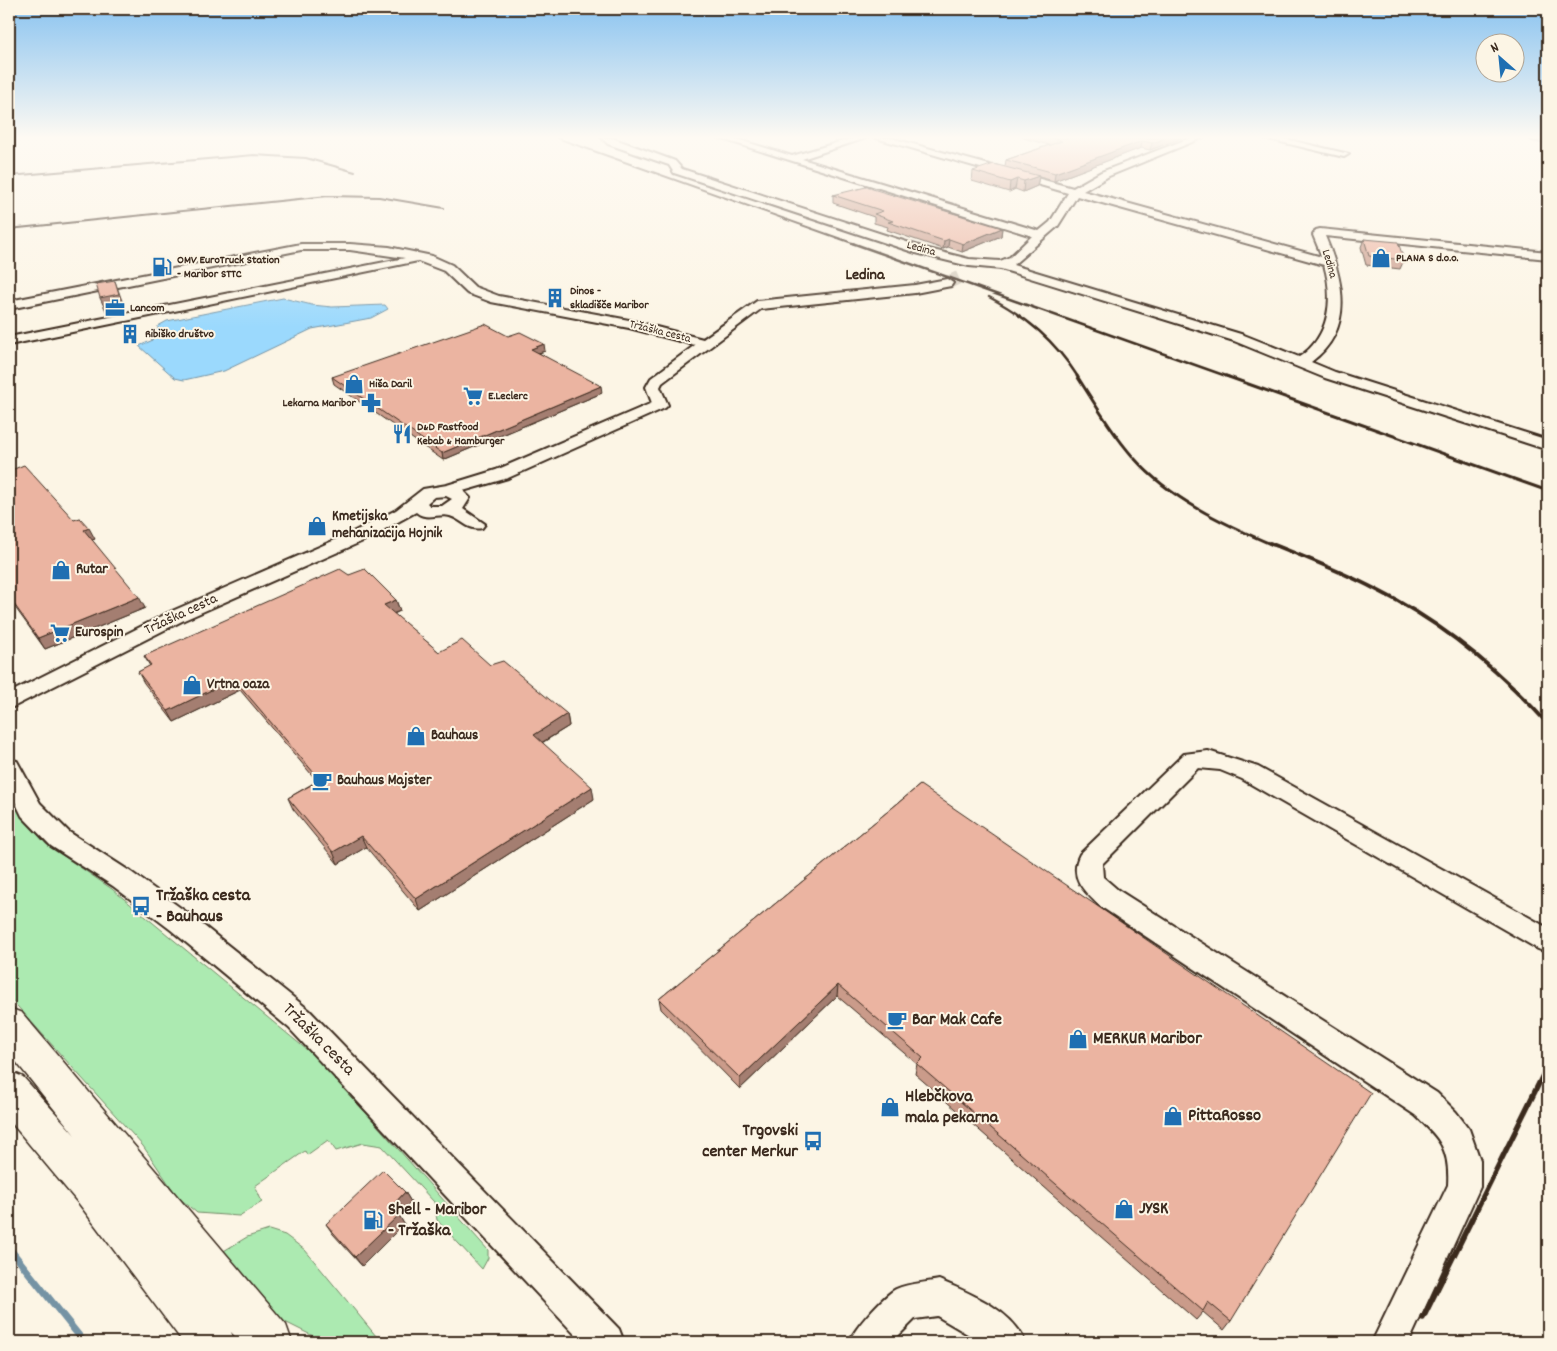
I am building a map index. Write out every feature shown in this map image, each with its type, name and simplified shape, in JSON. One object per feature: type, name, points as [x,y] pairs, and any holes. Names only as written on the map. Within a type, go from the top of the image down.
[{"type":"main road","points":[[9,1025],[124,1162],[268,1342]]},
{"type":"main road","points":[[9,1090],[95,1190],[212,1342]]},
{"type":"street","name":"Ledina","points":[[770,201],[917,249],[977,265],[1002,265],[1239,338],[1377,391],[1548,444]]},
{"type":"street","points":[[931,201],[1041,235]]},
{"type":"street","points":[[1002,265],[1014,260],[1054,224],[1068,201]]},
{"type":"street","points":[[1107,201],[1329,262]]},
{"type":"street","name":"Ledina","points":[[1300,363],[1315,351],[1332,321],[1336,306],[1336,290],[1329,262],[1319,235],[1320,232],[1548,255]]},
{"type":"street","name":"Tržaška cesta","points":[[9,305],[70,303],[301,247],[372,249],[424,258],[448,268],[471,290],[496,299],[629,324],[708,344]]},
{"type":"street","points":[[9,341],[424,258]]},
{"type":"street","points":[[962,276],[977,265]]},
{"type":"street","points":[[708,344],[749,309],[762,303],[915,289],[947,283]]},
{"type":"street","points":[[70,303],[77,327]]},
{"type":"street","name":"Tržaška cesta","points":[[9,702],[176,616],[423,507],[454,499],[502,474],[660,405],[653,387],[656,381],[708,344]]},
{"type":"street","points":[[454,499],[476,524]]},
{"type":"street","points":[[1390,1342],[1464,1187],[1466,1168],[1464,1152],[1458,1138],[1448,1124],[1426,1104],[1109,898],[1090,881],[1089,861],[1192,760],[1206,758],[1224,762],[1250,774],[1548,941]]},
{"type":"street","name":"Tržaška cesta","points":[[9,767],[30,809],[60,839],[122,879],[180,922],[299,1019],[606,1342]]},
{"type":"street","points":[[867,1342],[906,1303],[939,1298],[989,1325],[1007,1342]]},
{"type":"green space","points":[[9,795],[25,820],[46,844],[112,889],[318,1059],[488,1250],[488,1258],[482,1269],[437,1220],[434,1202],[382,1146],[363,1143],[336,1151],[328,1140],[307,1155],[305,1151],[255,1186],[262,1202],[239,1216],[197,1213],[177,1196],[143,1146],[9,997]]},
{"type":"green space","points":[[269,1230],[285,1235],[305,1250],[381,1342],[325,1342],[271,1315],[222,1252],[247,1237]]},
{"type":"water","points":[[283,298],[312,305],[332,307],[385,305],[388,309],[371,318],[312,329],[224,371],[184,380],[175,378],[139,346],[158,336],[158,326],[167,321]]},
{"type":"building","points":[[852,201],[913,201],[1002,228],[963,244],[949,239],[944,241],[888,222],[893,221],[874,214],[883,211]]},
{"type":"building","points":[[1364,239],[1398,242],[1404,260],[1369,256]]},
{"type":"building","points":[[115,281],[119,294],[100,298],[96,284]]},
{"type":"building","name":"E.Leclerc","points":[[485,324],[508,336],[520,332],[544,344],[531,349],[601,386],[442,453],[332,377]]},
{"type":"building","name":"Rutar","points":[[24,465],[74,520],[80,518],[89,528],[84,530],[139,597],[38,638],[9,597],[9,471]]},
{"type":"building","name":"Bauhaus","points":[[340,569],[349,575],[365,569],[396,600],[384,605],[439,652],[462,640],[490,665],[503,661],[567,714],[534,735],[592,787],[416,899],[361,836],[333,852],[288,798],[320,780],[234,679],[168,711],[138,672],[151,665],[144,656]]},
{"type":"building","name":"MERKUR Maribor","points":[[920,785],[1371,1093],[1231,1321],[1208,1302],[1203,1311],[917,1064],[923,1058],[838,985],[740,1078],[659,999]]},
{"type":"building","name":"Shell - Maribor - Tržaška","points":[[383,1170],[405,1192],[391,1207],[399,1215],[355,1257],[326,1224]]},
{"type":"waterway","points":[[9,1248],[84,1342]]},
{"type":"tunnel","points":[[947,283],[962,276]]},
{"type":"railway","points":[[9,229],[279,201]]},
{"type":"railway","points":[[403,201],[444,208]]},
{"type":"railway","points":[[734,201],[855,244]]},
{"type":"railway","points":[[852,243],[1229,377]]},
{"type":"railway","points":[[989,297],[1016,313],[1039,331],[1060,352],[1078,377]]},
{"type":"railway","points":[[1077,376],[1118,439],[1148,473],[1199,509],[1273,545]]},
{"type":"railway","points":[[1226,376],[1548,491]]},
{"type":"railway","points":[[1270,543],[1362,582],[1423,616],[1468,648],[1489,666],[1548,724]]},
{"type":"railway","points":[[1423,1318],[1548,1065]]},
{"type":"place","name":"PLANA S d.o.o.","points":[[1381,258]]},
{"type":"place","name":"OMV EuroTruck Station - Maribor STTC","points":[[162,267]]},
{"type":"place","name":"Dinos - skladišče Maribor","points":[[555,298]]},
{"type":"place","name":"Lancom","points":[[115,308]]},
{"type":"place","name":"Ribiško društvo","points":[[130,334]]},
{"type":"place","name":"Hiša Daril","points":[[354,384]]},
{"type":"place","name":"E.Leclerc","points":[[473,396]]},
{"type":"place","name":"Lekarna Maribor","points":[[371,403]]},
{"type":"place","name":"D&D Fastfood Kebab & Hamburger","points":[[402,434]]},
{"type":"place","name":"Kmetijska mehanizacija Hojnik","points":[[317,526]]},
{"type":"place","name":"Rutar","points":[[61,570]]},
{"type":"place","name":"Eurospin","points":[[60,633]]},
{"type":"place","name":"Vrtna oaza","points":[[192,685]]},
{"type":"place","name":"Bauhaus","points":[[416,736]]},
{"type":"place","name":"Bauhaus Majster","points":[[322,781]]},
{"type":"place","name":"Tržaška cesta - Bauhaus","points":[[141,906]]},
{"type":"place","name":"Bar Mak Cafe","points":[[897,1020]]},
{"type":"place","name":"MERKUR Maribor","points":[[1078,1039]]},
{"type":"place","name":"Hlebčkova mala pekarna","points":[[890,1107]]},
{"type":"place","name":"PittaRosso","points":[[1173,1116]]},
{"type":"place","name":"Trgovski center Merkur","points":[[813,1141]]},
{"type":"place","name":"JYSK","points":[[1124,1209]]},
{"type":"place","name":"Shell - Maribor - Tržaška","points":[[373,1220]]},
{"type":"district","name":"Ledina","points":[[865,275]]}]
